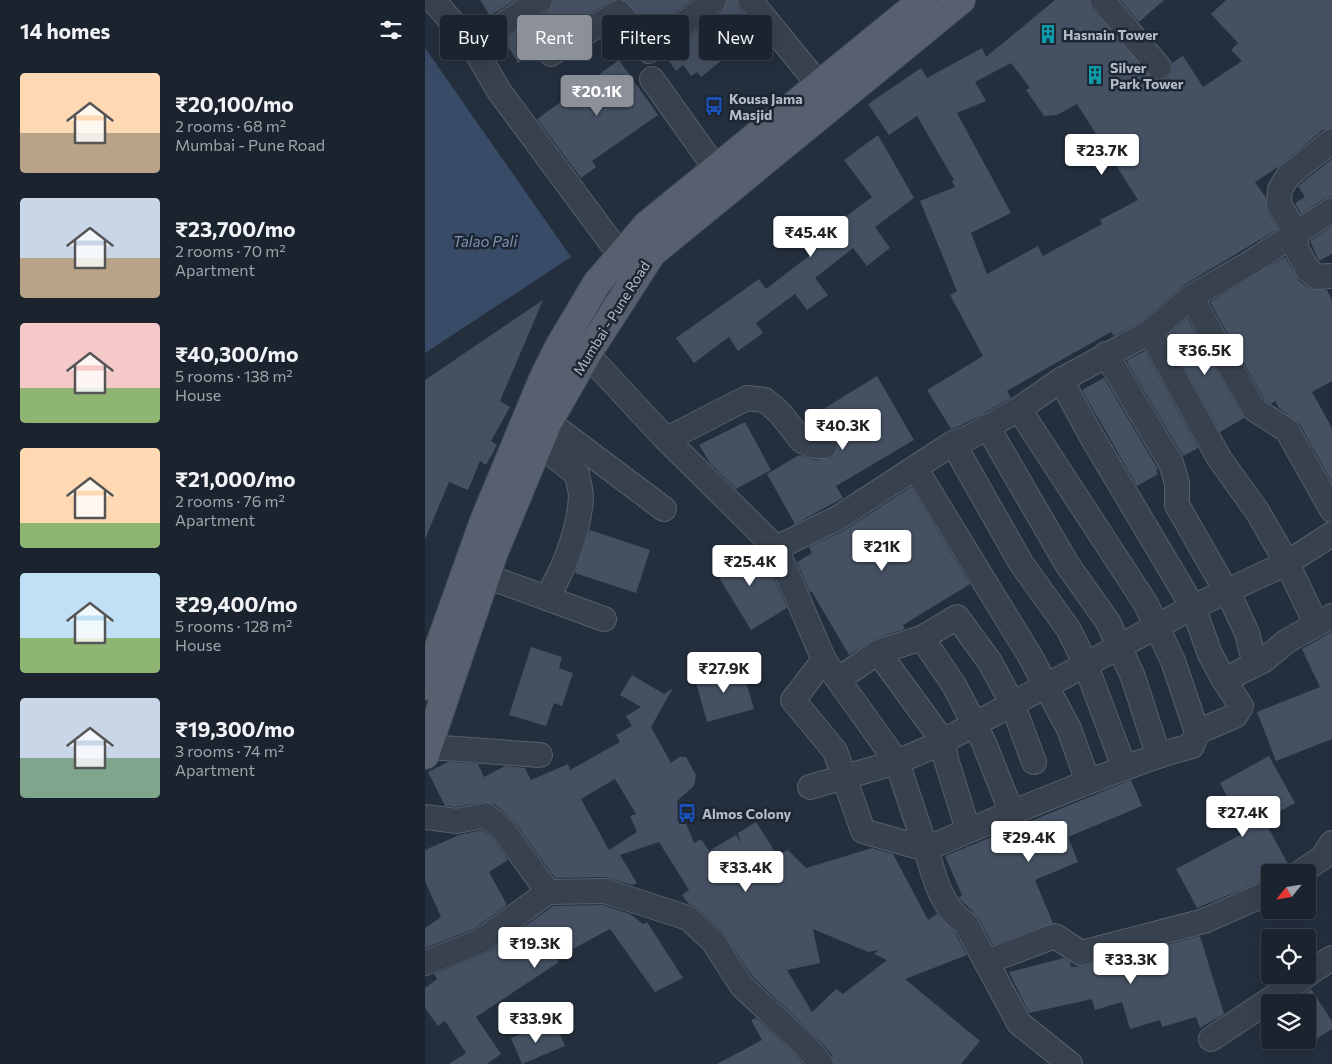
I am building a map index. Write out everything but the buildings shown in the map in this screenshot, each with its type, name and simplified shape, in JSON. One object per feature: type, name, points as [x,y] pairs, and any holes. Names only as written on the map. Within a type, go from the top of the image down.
[{"type":"main road","name":"Mumbai - Pune Road","points":[[426,751],[486,576],[543,433],[587,354],[652,252],[961,0]]},
{"type":"main road","name":"Mumbai - Pune Road","points":[[425,686],[483,521],[543,379],[597,283],[647,226],[920,1]]},
{"type":"street","points":[[433,0],[446,15]]},
{"type":"street","points":[[507,22],[541,0]]},
{"type":"street","points":[[592,29],[619,12],[649,51],[714,0]]},
{"type":"street","points":[[751,0],[819,85]]},
{"type":"street","points":[[1102,0],[1159,67]]},
{"type":"street","points":[[481,60],[499,91],[621,256],[633,281]]},
{"type":"street","points":[[652,79],[716,169]]},
{"type":"street","points":[[1331,277],[1317,277],[1308,270],[1296,248],[1296,233],[1279,204],[1280,189],[1289,175],[1332,140]]},
{"type":"street","points":[[776,548],[838,518],[953,443],[969,438],[1019,409],[1061,380],[1149,332],[1191,297],[1332,210]]},
{"type":"street","points":[[1191,297],[1254,409],[1287,430],[1332,510]]},
{"type":"street","points":[[1149,332],[1219,458],[1257,511],[1287,563],[1324,620],[1287,641],[1265,660],[1224,680]]},
{"type":"street","points":[[565,337],[587,354],[667,439],[776,548],[824,660],[897,762],[936,883],[953,916],[965,924],[1019,1023],[1071,1064]]},
{"type":"street","points":[[1106,354],[1171,463],[1177,483],[1177,505],[1227,590],[1247,633],[1255,665]]},
{"type":"street","points":[[1061,380],[1091,437],[1193,606],[1209,654],[1241,706],[1235,716],[1197,732]]},
{"type":"street","points":[[667,439],[747,398],[765,400],[780,413],[802,441],[813,446],[825,446]]},
{"type":"street","points":[[824,660],[793,700],[835,751],[863,831],[926,848],[1011,811],[1124,767],[1158,754],[1192,746],[1197,732],[1173,661],[1146,604],[1019,409]]},
{"type":"street","points":[[987,426],[1067,564],[1107,622],[1133,677],[1158,754]]},
{"type":"street","points":[[543,433],[664,509]]},
{"type":"street","points":[[543,433],[577,474],[581,496],[576,530],[568,553],[547,598]]},
{"type":"street","points":[[953,443],[1021,563],[1069,630],[1085,663],[1124,767]]},
{"type":"street","points":[[915,468],[1030,656],[1069,730],[1088,782]]},
{"type":"street","points":[[810,788],[897,762],[943,741],[1193,606],[1287,563],[1332,534]]},
{"type":"street","points":[[486,576],[603,619]]},
{"type":"street","points":[[839,679],[878,652],[922,638],[957,617],[990,662],[1012,703],[1034,762]]},
{"type":"street","points":[[922,638],[954,686],[974,724],[1011,811]]},
{"type":"street","points":[[878,652],[943,741],[946,760],[968,830]]},
{"type":"street","points":[[426,751],[540,755]]},
{"type":"street","points":[[425,817],[457,821],[486,815],[504,831],[548,892]]},
{"type":"street","points":[[1313,864],[1322,858],[1332,843]]},
{"type":"street","points":[[425,963],[481,941],[548,892],[605,891],[688,918],[713,940],[742,986],[806,1046],[821,1064]]},
{"type":"street","points":[[987,962],[1055,936],[1081,953],[1204,921],[1261,896]]},
{"type":"street","points":[[1316,969],[1332,958]]},
{"type":"street","points":[[1211,1039],[1294,984]]},
{"type":"water","name":"Talao Pali","points":[[425,48],[571,257],[425,353]]},
{"type":"place","name":"Hasnain Tower","points":[[1048,34]]},
{"type":"place","name":"Silver Park Tower","points":[[1095,75]]},
{"type":"place","name":"Kousa Jama Masjid","points":[[714,106]]},
{"type":"place","name":"Almos Colony","points":[[687,813]]}]
